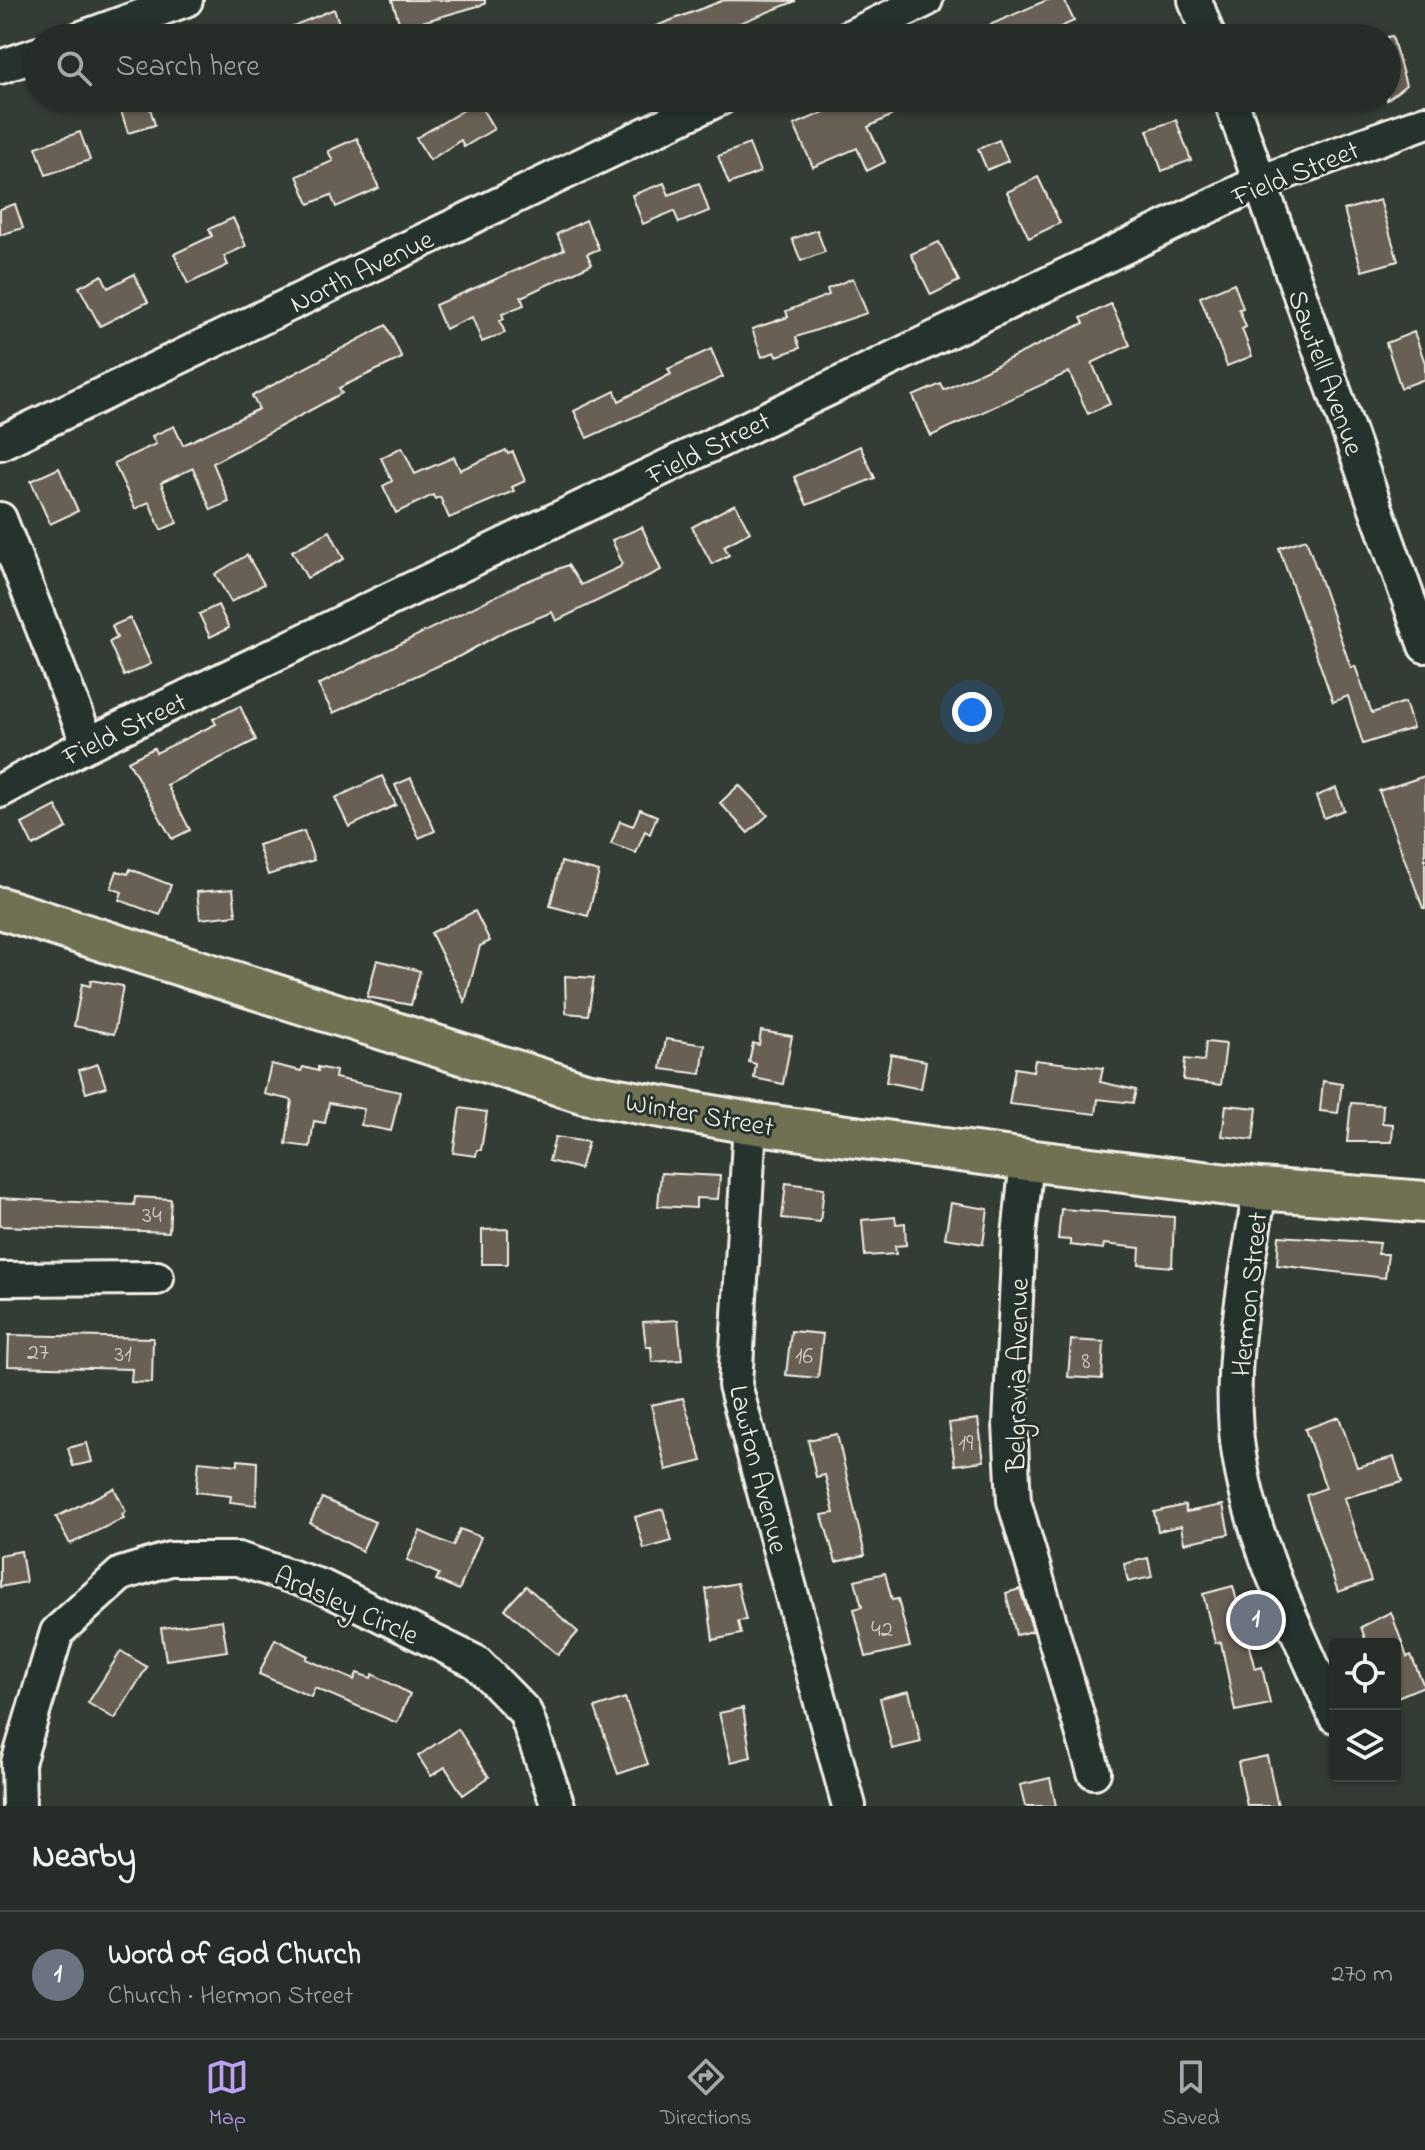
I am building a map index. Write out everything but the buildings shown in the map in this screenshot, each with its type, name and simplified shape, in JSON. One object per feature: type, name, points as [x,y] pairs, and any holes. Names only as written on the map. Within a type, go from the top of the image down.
[{"type":"main road","name":"Winter Street","points":[[0,908],[585,1093],[750,1123],[1027,1160],[1260,1189],[1425,1202]]},
{"type":"street","points":[[120,24],[186,0]]},
{"type":"street","points":[[876,24],[926,0]]},
{"type":"street","points":[[1195,0],[1204,24]]},
{"type":"street","points":[[0,67],[24,59]]},
{"type":"street","name":"North Avenue","points":[[0,443],[692,112]]},
{"type":"street","name":"Sawtell Avenue","points":[[1235,112],[1414,579],[1425,646]]},
{"type":"street","name":"Field Street","points":[[0,791],[88,744],[1260,182],[1425,122]]},
{"type":"street","points":[[0,519],[88,744]]},
{"type":"street","name":"Lawton Avenue","points":[[750,1123],[735,1385],[849,1806]]},
{"type":"street","name":"Belgravia Avenue","points":[[1027,1160],[1019,1236],[1010,1424],[1014,1501],[1094,1772]]},
{"type":"street","name":"Hermon Street","points":[[1260,1189],[1236,1353],[1238,1453],[1258,1540],[1332,1710]]},
{"type":"street","points":[[0,1279],[157,1278]]},
{"type":"street","name":"Ardsley Circle","points":[[19,1806],[9,1763],[57,1632],[121,1574],[170,1559],[238,1559],[323,1587],[476,1662],[525,1712],[558,1806]]},
{"type":"place","name":"Word of God Church","points":[[1256,1620]]}]
